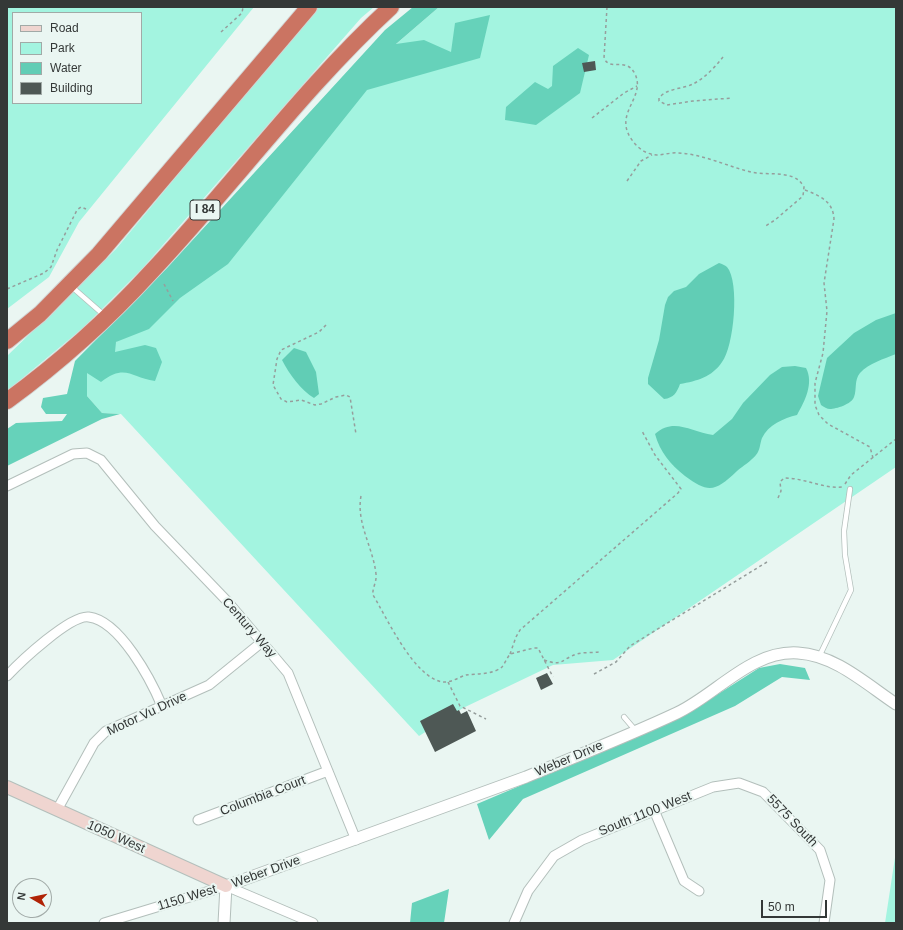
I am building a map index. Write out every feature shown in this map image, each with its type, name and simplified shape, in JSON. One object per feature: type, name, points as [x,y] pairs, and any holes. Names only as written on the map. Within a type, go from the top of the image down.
[{"type":"highway","points":[[7,341],[40,314],[104,248],[309,7]]},
{"type":"highway","name":"I 84","points":[[7,401],[33,382],[106,317],[151,272],[302,97],[392,7]]},
{"type":"main road","name":"1050 West","points":[[7,787],[226,886]]},
{"type":"street","name":"Century Way","points":[[7,486],[73,454],[87,452],[101,460],[155,526],[226,601],[262,642],[293,683],[356,840]]},
{"type":"street","points":[[9,670],[72,620],[88,616],[105,623],[142,664],[152,682],[162,706]]},
{"type":"street","name":"Motor Vu Drive","points":[[57,810],[94,743],[106,731],[209,685],[262,642]]},
{"type":"street","name":"Weber Drive","points":[[226,886],[526,777],[634,729],[679,712],[762,658],[781,654],[798,653],[820,657],[846,670],[896,704]]},
{"type":"street","name":"Columbia Court","points":[[198,820],[328,771]]},
{"type":"street","name":"South 1100 West","points":[[514,923],[528,891],[554,856],[582,840],[713,786],[739,783]]},
{"type":"street","name":"5575 South","points":[[739,783],[763,792],[820,850],[830,880],[824,923]]},
{"type":"street","points":[[654,810],[684,881],[699,891]]},
{"type":"street","points":[[224,923],[226,886]]},
{"type":"street","name":"1150 West","points":[[104,923],[226,886],[313,923]]},
{"type":"lane","points":[[69,284],[106,317]]},
{"type":"lane","points":[[820,657],[850,590],[845,555],[844,531],[850,489]]},
{"type":"lane","points":[[624,717],[634,729]]},
{"type":"path","points":[[221,32],[242,13],[243,7]]},
{"type":"path","points":[[606,7],[604,58],[606,63],[610,65],[620,63],[629,67],[637,78],[638,86],[635,97],[627,114],[626,129],[634,143],[642,151],[652,155]]},
{"type":"path","points":[[723,57],[711,71],[694,84],[665,93],[659,98],[659,101],[667,105],[732,98]]},
{"type":"path","points":[[592,118],[624,93],[638,86]]},
{"type":"path","points":[[627,181],[641,161],[652,155],[677,152],[696,155],[750,172],[789,175],[800,181],[805,190],[823,198],[830,204],[834,210],[834,219],[824,284],[827,311],[823,353],[815,383],[815,405],[819,415],[828,424],[870,447],[873,458]]},
{"type":"path","points":[[764,227],[800,200],[805,190]]},
{"type":"path","points":[[7,289],[44,273],[51,267],[57,250],[77,210],[81,207],[86,209]]},
{"type":"path","points":[[164,284],[172,301]]},
{"type":"path","points":[[326,324],[319,332],[282,350],[277,359],[273,385],[281,399],[287,402],[301,400],[321,404],[336,397],[346,395],[350,397],[356,434]]},
{"type":"path","points":[[361,496],[358,507],[360,518],[377,575],[373,595],[413,661],[425,673],[435,680],[448,682],[463,676],[498,670],[504,665],[520,630],[681,489],[655,455],[642,431]]},
{"type":"path","points":[[778,498],[781,492],[780,482],[784,478],[815,483],[821,486],[843,488],[851,475],[896,439]]},
{"type":"path","points":[[594,674],[616,662],[630,646],[767,562]]},
{"type":"path","points":[[510,654],[538,648],[553,677]]},
{"type":"path","points":[[544,660],[558,663],[577,654],[599,652]]},
{"type":"path","points":[[448,682],[460,706],[486,719]]},
{"type":"green space","points":[[7,7],[254,7],[79,222],[49,277],[7,309]]},
{"type":"green space","points":[[317,7],[374,7],[361,18],[142,269],[83,328],[7,391],[7,356],[116,249]]},
{"type":"green space","points":[[439,7],[896,7],[896,467],[613,660],[553,665],[463,708],[419,736],[121,414],[102,413],[87,396],[87,373],[395,45]]},
{"type":"green space","points":[[896,851],[896,923],[885,923]]},
{"type":"shaded area","points":[[413,7],[439,7],[396,44],[424,40],[451,52],[455,23],[490,15],[480,58],[367,90],[228,264],[180,298],[149,329],[116,342],[115,352],[145,345],[156,348],[162,362],[155,381],[128,373],[117,373],[101,382],[87,373],[87,396],[102,413],[120,414],[102,419],[7,466],[7,429],[16,423],[62,421],[67,414],[46,414],[41,407],[43,398],[67,394],[75,361],[167,268],[385,30]]},
{"type":"shaded area","points":[[578,48],[589,55],[580,93],[536,125],[505,120],[506,107],[535,82],[548,89],[552,86],[553,66]]},
{"type":"shaded area","points":[[780,664],[805,668],[810,680],[782,677],[735,706],[523,799],[489,840],[477,804],[682,717],[759,668]]},
{"type":"shaded area","points":[[449,889],[444,923],[410,923],[412,903]]},
{"type":"water","points":[[719,263],[727,267],[731,275],[733,286],[734,314],[730,343],[726,354],[718,367],[709,375],[698,380],[680,384],[675,394],[664,399],[648,384],[648,378],[659,340],[665,305],[668,297],[674,291],[686,287],[699,274]]},
{"type":"water","points":[[896,313],[896,354],[872,364],[860,373],[856,382],[853,400],[844,406],[833,409],[828,409],[821,405],[818,396],[827,358],[854,333],[876,320]]},
{"type":"water","points":[[294,348],[306,352],[316,372],[319,394],[314,398],[304,391],[288,371],[282,360]]},
{"type":"water","points":[[795,366],[806,368],[809,380],[808,392],[797,415],[782,420],[768,429],[762,438],[756,455],[723,483],[712,488],[700,486],[685,476],[666,457],[655,434],[662,429],[676,426],[713,435],[732,419],[743,403],[770,375],[782,367]]},
{"type":"building","points":[[595,61],[596,70],[584,72],[582,63]]},
{"type":"building","points":[[547,673],[553,684],[541,690],[536,678]]},
{"type":"building","points":[[453,704],[457,711],[459,710],[461,714],[467,711],[476,731],[435,752],[420,721]]}]
